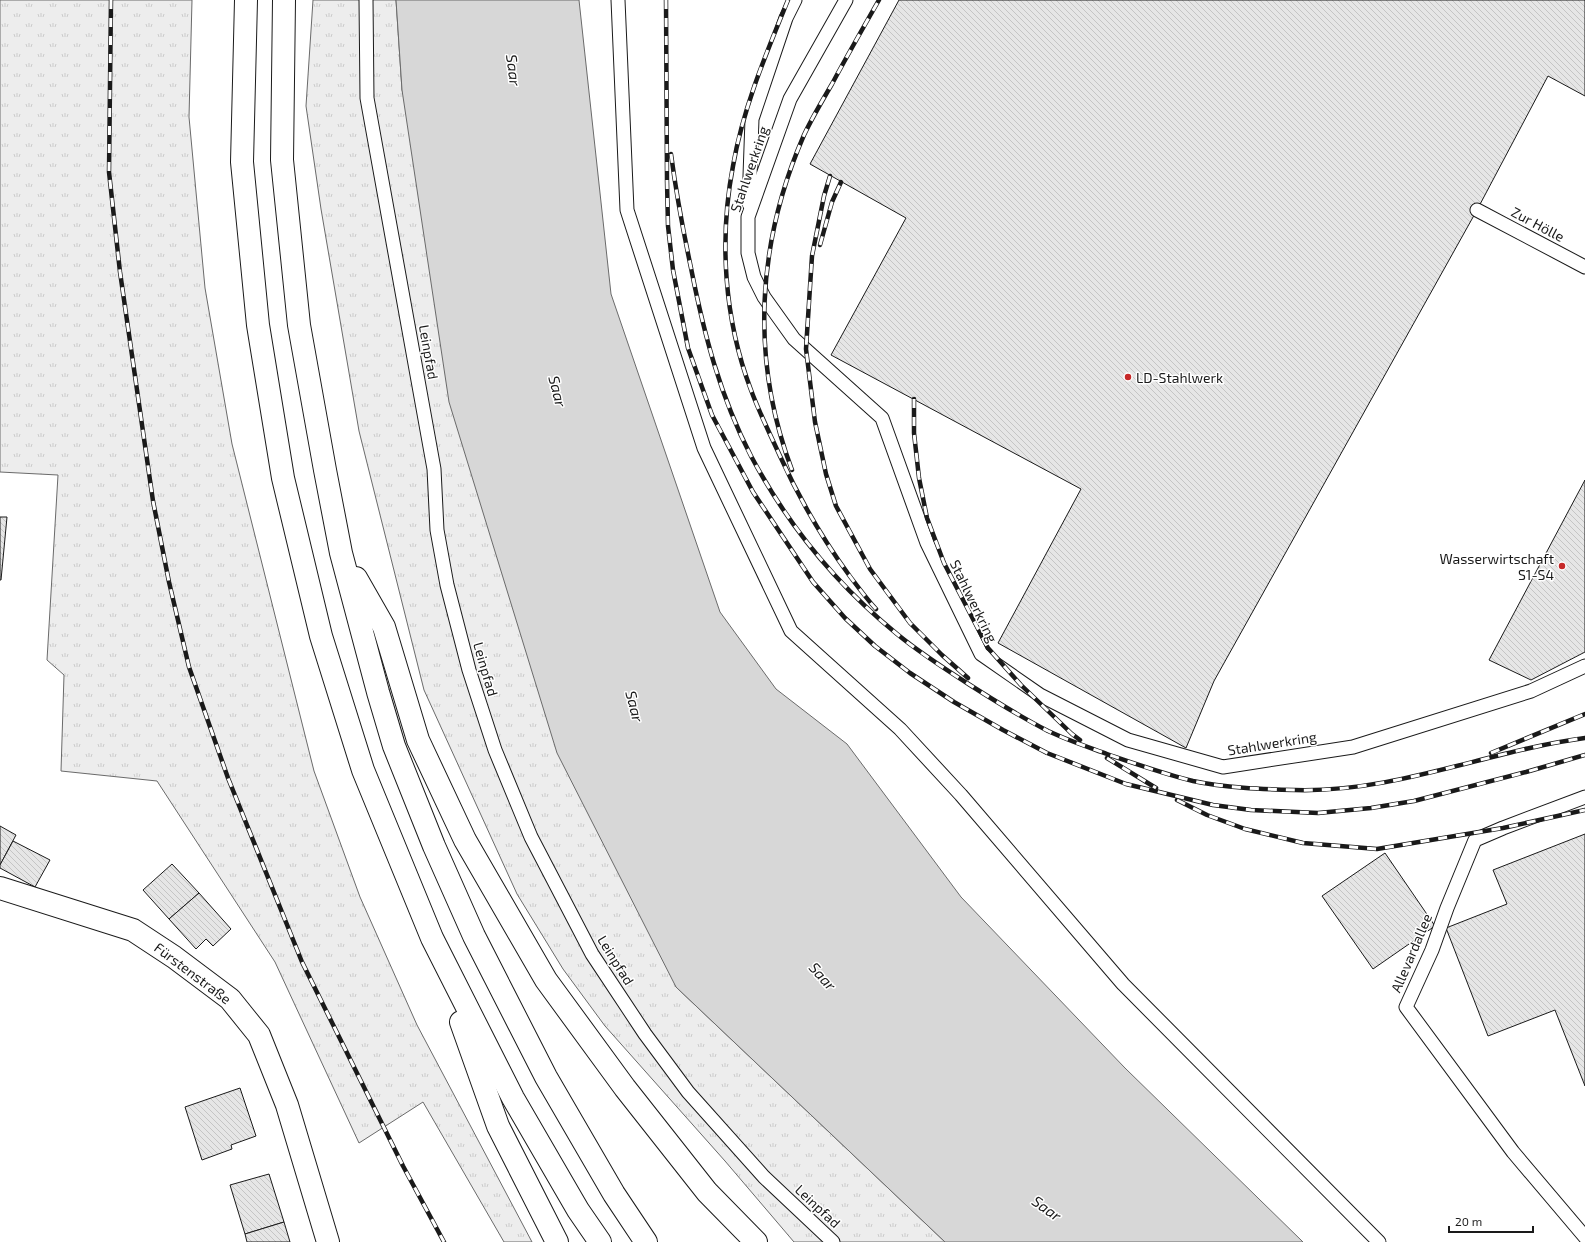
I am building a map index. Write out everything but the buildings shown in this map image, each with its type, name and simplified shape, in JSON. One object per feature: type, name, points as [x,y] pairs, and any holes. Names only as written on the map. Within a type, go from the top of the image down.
[{"type":"main road","points":[[246,0],[242,162],[258,325],[284,478],[321,636],[363,770],[432,938],[498,1126],[557,1242]]},
{"type":"main road","points":[[284,0],[282,160],[299,325],[341,553],[394,746],[434,846],[474,936],[546,1077],[614,1194],[646,1242]]},
{"type":"main road","points":[[341,553],[384,627],[418,740],[465,840],[546,980],[625,1088],[707,1192],[756,1242]]},
{"type":"main road","name":"Fürstenstraße","points":[[0,888],[133,930],[174,957],[230,999],[259,1035],[287,1105],[328,1242]]},
{"type":"main road","points":[[432,938],[513,1098],[578,1210],[600,1242]]},
{"type":"lane","name":"Leinpfad","points":[[366,0],[367,98],[434,469],[437,530],[447,586],[469,670],[495,750],[531,837],[592,954],[645,1034],[693,1098],[764,1177],[833,1242]]},
{"type":"lane","points":[[618,0],[627,210],[704,448],[791,631],[900,729],[960,795],[1123,984],[1379,1242]]},
{"type":"lane","points":[[748,217],[752,119],[786,18],[795,0]]},
{"type":"lane","name":"Stahlwerkring","points":[[846,0],[790,99],[748,217],[748,253],[754,277],[764,297],[794,339],[882,418],[927,542],[981,654],[1040,695],[1128,740],[1223,767],[1353,747],[1531,691],[1585,666]]},
{"type":"lane","name":"Zur Hölle","points":[[1477,210],[1585,267]]},
{"type":"lane","name":"Allevardallee","points":[[1585,797],[1475,840],[1447,908],[1432,950],[1406,1007],[1513,1152],[1585,1237]]},
{"type":"green space","points":[[0,0],[192,0],[189,117],[205,288],[232,444],[314,771],[360,897],[417,1025],[532,1242],[504,1242],[423,1102],[359,1143],[275,962],[157,781],[61,771],[64,675],[47,660],[58,475],[0,472]]},
{"type":"green space","points":[[313,0],[396,0],[402,90],[676,987],[945,1242],[794,1242],[725,1161],[605,1026],[563,969],[517,894],[424,690],[359,431],[321,209],[306,106]]},
{"type":"water","name":"Saar","points":[[396,0],[579,0],[611,294],[720,612],[776,689],[847,744],[961,897],[1125,1068],[1303,1242],[945,1242],[676,987],[557,753],[449,402],[402,90]]},
{"type":"railway","points":[[111,0],[109,172],[120,272],[153,501],[169,582],[189,667],[228,778],[302,962],[403,1166],[444,1242]]},
{"type":"railway","points":[[666,0],[668,226],[673,270],[688,348],[712,415],[753,492],[813,582],[845,618],[875,646],[910,673],[954,702],[1047,753],[1126,784],[1213,805],[1251,810],[1318,813],[1371,808],[1414,801],[1585,755]]},
{"type":"railway","points":[[788,0],[749,102],[737,144],[726,222],[725,250],[730,307],[742,363],[751,390],[787,472],[830,547],[865,597],[876,609]]},
{"type":"railway","points":[[792,470],[779,428],[770,386],[765,344],[765,301],[768,259],[776,217],[788,176],[804,135],[879,0]]},
{"type":"railway","points":[[671,154],[677,197],[688,254],[714,364],[730,411],[751,456],[765,481],[797,529],[815,552],[854,595],[906,641],[970,685],[1028,720],[1048,731],[1070,740],[1171,775],[1193,781],[1231,787],[1295,790],[1332,789],[1369,785],[1441,770],[1512,752],[1585,738]]},
{"type":"railway","points":[[830,176],[824,196],[812,256],[806,349],[815,422],[826,474],[836,506],[870,569],[910,623],[942,655],[968,678]]},
{"type":"railway","points":[[820,245],[832,202],[841,182]]},
{"type":"railway","points":[[914,399],[914,433],[919,478],[927,518],[944,563],[988,648],[1021,685],[1080,740]]},
{"type":"railway","points":[[1491,753],[1585,714]]},
{"type":"railway","points":[[1107,758],[1156,788]]},
{"type":"railway","points":[[1177,800],[1207,815],[1245,829],[1303,843],[1377,849],[1503,828],[1585,810]]},
{"type":"place","name":"LD-Stahlwerk","points":[[1128,377]]},
{"type":"place","name":"Wasserwirtschaft S1-S4","points":[[1562,566]]}]
